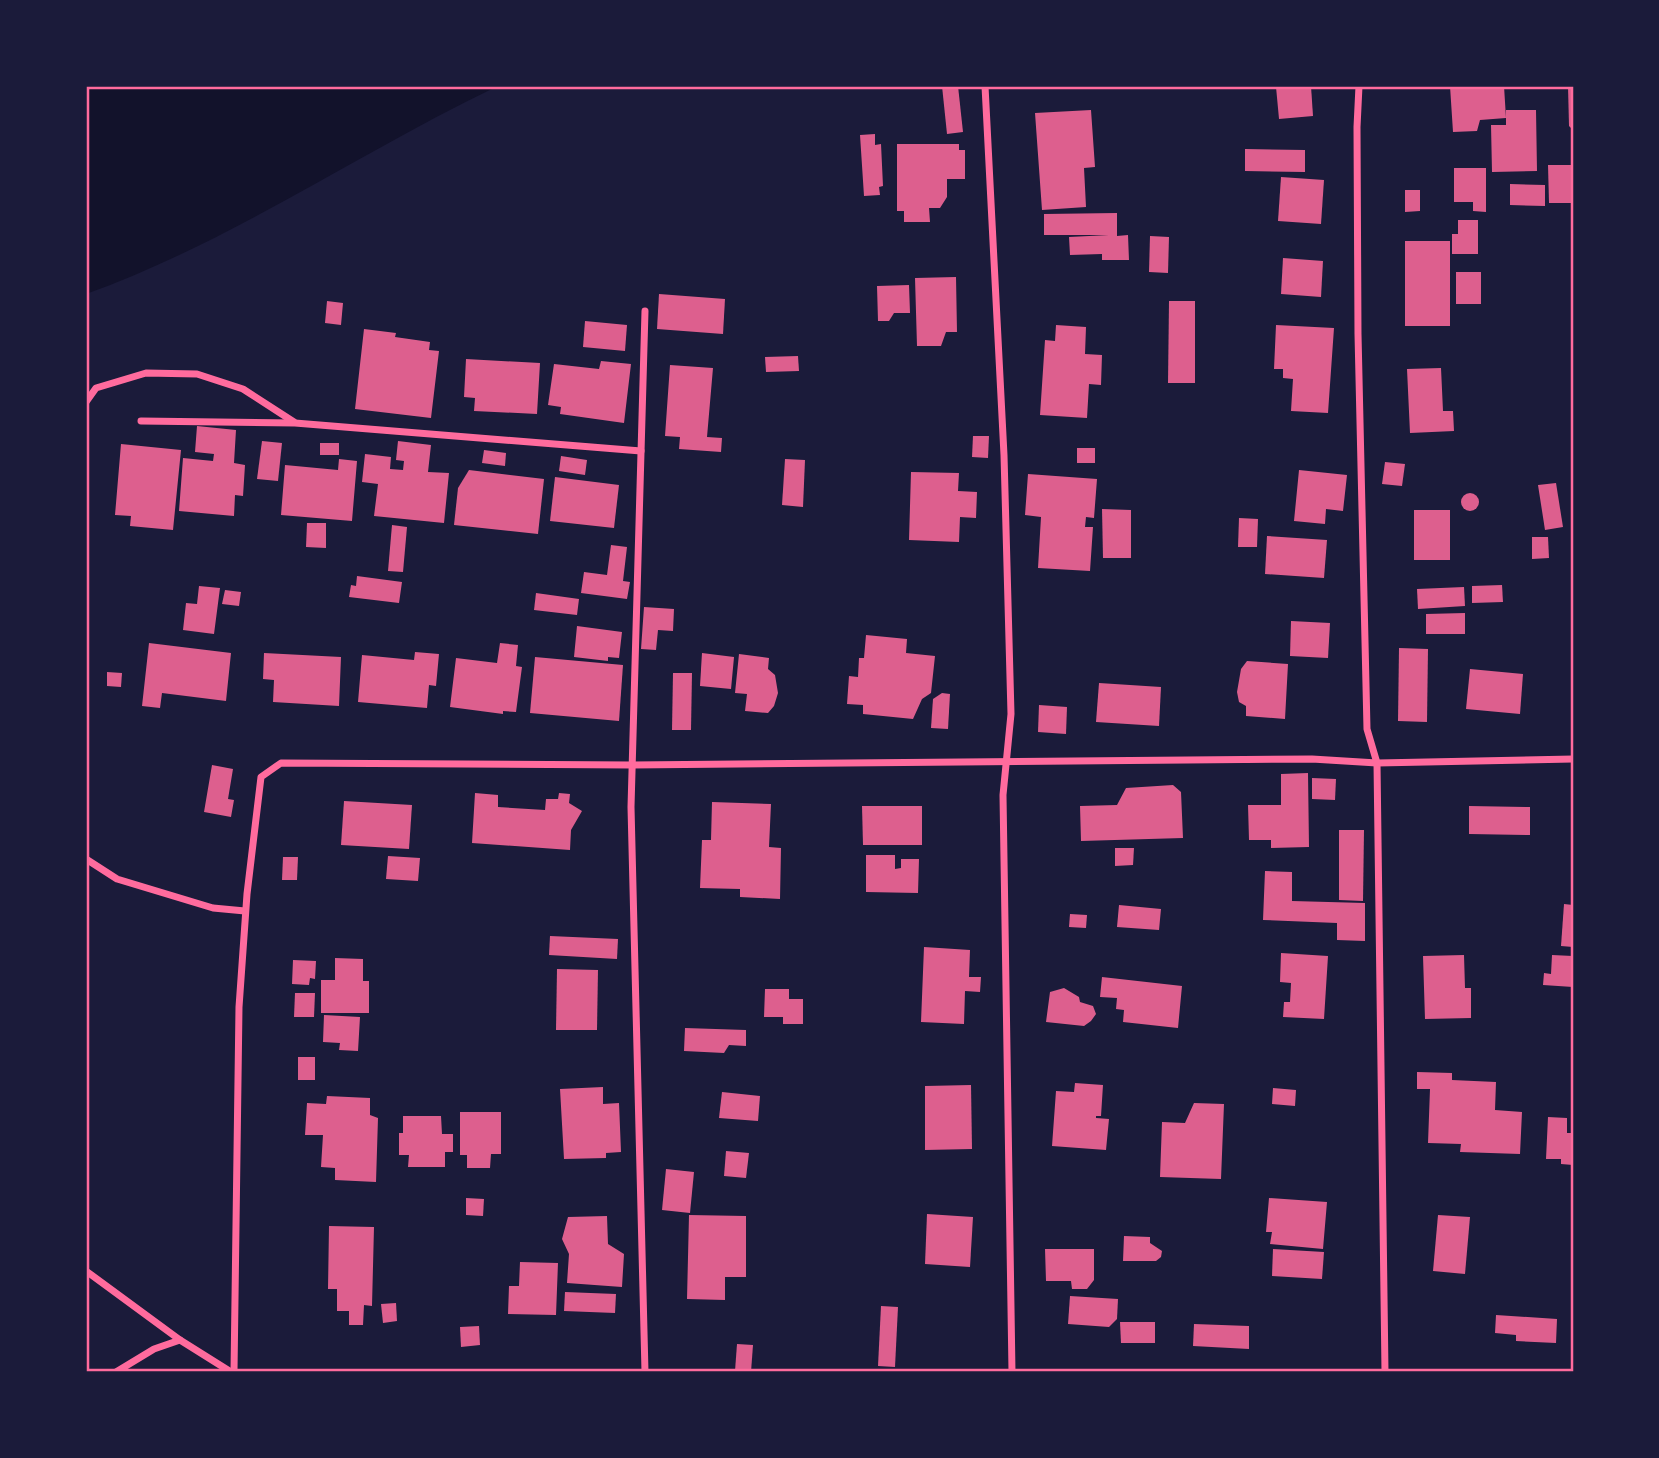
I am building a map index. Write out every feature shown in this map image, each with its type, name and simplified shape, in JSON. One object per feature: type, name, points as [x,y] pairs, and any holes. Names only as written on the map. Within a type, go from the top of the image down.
[{"type":"street","points":[[985,86],[1004,455],[1011,714],[1003,795],[1012,1372]]},
{"type":"street","points":[[1359,86],[1358,306],[1367,729],[1377,762],[1385,1372]]},
{"type":"street","points":[[645,310],[631,807],[645,1372]]},
{"type":"street","points":[[86,402],[96,388],[146,373],[197,374],[243,389],[295,423]]},
{"type":"street","points":[[141,421],[295,423],[641,451]]},
{"type":"street","points":[[233,1372],[239,1007],[245,911],[261,777],[281,763],[632,765],[1573,759]]},
{"type":"street","points":[[86,859],[117,879],[213,908],[245,911]]},
{"type":"street","points":[[86,1271],[180,1340],[233,1372]]},
{"type":"street","points":[[116,1372],[153,1349],[180,1340]]},
{"type":"shaded area","points":[[86,86],[498,86],[244,223],[140,273],[86,294]]},
{"type":"building","points":[[942,86],[958,86],[963,132],[947,134]]},
{"type":"building","points":[[1311,86],[1313,116],[1279,119],[1276,87]]},
{"type":"building","points":[[1450,86],[1504,86],[1506,118],[1480,120],[1477,131],[1453,132]]},
{"type":"building","points":[[1568,86],[1573,86],[1573,130],[1569,126]]},
{"type":"building","points":[[1091,110],[1095,167],[1084,168],[1086,207],[1042,210],[1035,113]]},
{"type":"building","points":[[1506,110],[1536,110],[1537,171],[1492,172],[1491,125],[1506,125]]},
{"type":"building","points":[[875,134],[875,145],[881,144],[883,186],[879,187],[880,195],[864,196],[860,135]]},
{"type":"building","points":[[897,144],[959,144],[959,150],[965,150],[965,179],[947,179],[947,197],[940,208],[929,208],[930,222],[904,222],[904,211],[897,211]]},
{"type":"building","points":[[1245,149],[1305,150],[1305,172],[1245,171]]},
{"type":"building","points":[[1548,165],[1573,165],[1573,203],[1549,203]]},
{"type":"building","points":[[1454,168],[1486,168],[1486,212],[1473,211],[1473,202],[1454,202]]},
{"type":"building","points":[[1281,177],[1324,180],[1321,224],[1278,221]]},
{"type":"building","points":[[1510,184],[1545,185],[1545,206],[1510,205]]},
{"type":"building","points":[[1405,190],[1420,190],[1420,211],[1405,212]]},
{"type":"building","points":[[1117,213],[1117,236],[1128,235],[1129,260],[1102,260],[1102,254],[1070,255],[1069,237],[1109,235],[1044,235],[1044,214]]},
{"type":"building","points":[[1458,220],[1478,220],[1478,254],[1452,254],[1452,234],[1458,234]]},
{"type":"building","points":[[1150,236],[1169,237],[1168,273],[1149,272]]},
{"type":"building","points":[[1405,241],[1450,241],[1450,326],[1405,326]]},
{"type":"building","points":[[1283,258],[1323,261],[1321,297],[1281,294]]},
{"type":"building","points":[[1456,272],[1481,272],[1481,304],[1456,304]]},
{"type":"building","points":[[956,277],[957,332],[946,332],[941,346],[917,346],[915,278]]},
{"type":"building","points":[[909,285],[910,313],[894,313],[889,321],[878,321],[877,286]]},
{"type":"building","points":[[659,294],[725,299],[723,334],[657,329]]},
{"type":"building","points":[[327,301],[343,303],[341,325],[325,323]]},
{"type":"building","points":[[1169,301],[1195,301],[1195,383],[1168,383]]},
{"type":"building","points":[[585,321],[627,325],[625,351],[583,347]]},
{"type":"building","points":[[1056,325],[1086,327],[1085,354],[1102,355],[1101,385],[1089,384],[1087,418],[1040,415],[1045,340],[1055,341]]},
{"type":"building","points":[[1276,325],[1334,328],[1328,413],[1291,411],[1293,379],[1283,378],[1283,369],[1274,369]]},
{"type":"building","points":[[364,329],[396,333],[395,337],[430,342],[429,350],[439,351],[431,418],[355,409]]},
{"type":"building","points":[[798,356],[799,371],[766,372],[765,357]]},
{"type":"building","points":[[466,359],[540,363],[537,414],[474,411],[475,398],[464,397]]},
{"type":"building","points":[[601,361],[631,364],[624,423],[560,414],[561,407],[548,405],[554,364],[599,369]]},
{"type":"building","points":[[670,365],[713,368],[707,437],[722,438],[721,452],[679,449],[680,437],[665,436]]},
{"type":"building","points":[[1441,368],[1443,411],[1453,411],[1454,431],[1410,433],[1407,369]]},
{"type":"building","points":[[197,426],[236,430],[234,463],[245,465],[243,496],[235,495],[234,516],[179,511],[183,458],[213,461],[214,454],[195,452]]},
{"type":"building","points":[[973,436],[989,436],[988,458],[972,457]]},
{"type":"building","points":[[262,441],[282,443],[278,481],[257,479]]},
{"type":"building","points":[[398,441],[431,445],[428,472],[449,473],[444,523],[374,516],[378,484],[362,482],[365,454],[391,457],[390,469],[403,470],[404,461],[396,460]]},
{"type":"building","points":[[320,443],[339,443],[339,455],[320,455]]},
{"type":"building","points":[[121,444],[181,450],[173,530],[130,526],[131,516],[115,515]]},
{"type":"building","points":[[1077,448],[1095,448],[1095,463],[1077,463]]},
{"type":"building","points":[[484,450],[506,453],[505,466],[482,463]]},
{"type":"building","points":[[561,456],[587,460],[585,475],[559,471]]},
{"type":"building","points":[[339,459],[357,461],[352,521],[281,515],[285,465],[338,470]]},
{"type":"building","points":[[785,459],[805,460],[803,507],[782,505]]},
{"type":"building","points":[[1385,462],[1405,464],[1402,486],[1382,484]]},
{"type":"building","points":[[469,470],[544,479],[538,534],[454,525],[458,488]]},
{"type":"building","points":[[1299,470],[1347,475],[1343,511],[1326,509],[1325,524],[1294,521]]},
{"type":"building","points":[[911,472],[959,473],[958,491],[977,492],[976,518],[960,517],[959,542],[909,540]]},
{"type":"building","points":[[1028,474],[1097,479],[1094,518],[1086,517],[1085,527],[1093,527],[1090,571],[1038,568],[1041,517],[1025,515]]},
{"type":"building","points":[[555,477],[619,485],[614,528],[550,521]]},
{"type":"building","points":[[1556,483],[1563,527],[1545,530],[1538,485]]},
{"type":"building","points":[[1470,493],[1476,496],[1479,502],[1476,508],[1470,511],[1464,508],[1461,502],[1464,496]]},
{"type":"building","points":[[1102,509],[1131,510],[1131,558],[1103,558]]},
{"type":"building","points":[[1414,510],[1450,510],[1450,560],[1414,560]]},
{"type":"building","points":[[1239,518],[1258,519],[1257,547],[1238,547]]},
{"type":"building","points":[[307,523],[326,523],[326,548],[306,547]]},
{"type":"building","points":[[392,525],[407,527],[403,572],[388,571]]},
{"type":"building","points":[[1267,536],[1327,540],[1324,578],[1265,574]]},
{"type":"building","points":[[1532,537],[1548,537],[1549,558],[1532,559]]},
{"type":"building","points":[[611,545],[627,547],[623,581],[630,582],[627,599],[581,593],[584,572],[607,575]]},
{"type":"building","points":[[357,576],[402,582],[399,603],[349,597],[351,585],[356,586]]},
{"type":"building","points":[[1502,585],[1503,602],[1472,603],[1472,586]]},
{"type":"building","points":[[199,586],[220,588],[214,634],[183,630],[186,603],[197,604]]},
{"type":"building","points":[[1464,587],[1465,606],[1418,609],[1417,589]]},
{"type":"building","points":[[225,590],[241,592],[239,606],[222,604]]},
{"type":"building","points":[[536,593],[579,599],[577,615],[534,610]]},
{"type":"building","points":[[644,607],[674,609],[673,631],[658,630],[656,650],[641,649]]},
{"type":"building","points":[[1465,613],[1465,634],[1426,634],[1426,614]]},
{"type":"building","points":[[1291,621],[1330,623],[1328,658],[1290,656]]},
{"type":"building","points":[[577,626],[622,632],[619,658],[608,657],[608,661],[574,657]]},
{"type":"building","points":[[866,635],[907,639],[906,653],[935,656],[931,693],[922,699],[913,719],[863,714],[863,705],[847,704],[849,676],[858,677],[859,658],[864,658]]},
{"type":"building","points":[[149,643],[231,653],[226,701],[162,693],[160,708],[142,706]]},
{"type":"building","points":[[500,643],[518,645],[516,666],[522,667],[516,712],[503,711],[503,714],[450,707],[456,658],[497,663]]},
{"type":"building","points":[[1399,648],[1428,649],[1427,722],[1398,721]]},
{"type":"building","points":[[415,652],[439,654],[436,686],[429,685],[427,708],[358,702],[362,655],[414,660]]},
{"type":"building","points":[[264,653],[341,657],[339,706],[273,702],[274,680],[263,679]]},
{"type":"building","points":[[702,653],[734,657],[731,689],[700,686]]},
{"type":"building","points":[[739,654],[769,658],[768,669],[775,675],[778,693],[774,706],[768,713],[745,711],[747,694],[735,693]]},
{"type":"building","points":[[535,657],[623,665],[619,721],[530,713]]},
{"type":"building","points":[[1247,661],[1288,664],[1285,719],[1246,716],[1246,706],[1239,702],[1237,692],[1241,669]]},
{"type":"building","points":[[1470,669],[1523,674],[1520,714],[1466,709]]},
{"type":"building","points":[[107,672],[122,673],[121,687],[107,686]]},
{"type":"building","points":[[673,673],[692,673],[691,730],[672,730]]},
{"type":"building","points":[[1099,683],[1161,687],[1159,726],[1096,722]]},
{"type":"building","points":[[942,693],[950,694],[948,729],[931,728],[933,699]]},
{"type":"building","points":[[1039,705],[1067,707],[1066,734],[1038,732]]},
{"type":"building","points":[[212,765],[233,769],[228,799],[234,800],[231,817],[204,812]]},
{"type":"building","points":[[1308,773],[1309,847],[1271,848],[1271,840],[1249,840],[1248,805],[1281,805],[1281,774]]},
{"type":"building","points":[[1312,778],[1336,779],[1335,800],[1312,799]]},
{"type":"building","points":[[1173,785],[1181,792],[1183,838],[1081,841],[1080,806],[1117,805],[1126,788]]},
{"type":"building","points":[[475,793],[498,795],[498,807],[545,810],[546,799],[558,799],[559,793],[570,794],[569,803],[582,811],[571,830],[570,850],[472,843]]},
{"type":"building","points":[[344,801],[412,805],[409,849],[341,845]]},
{"type":"building","points":[[712,802],[771,804],[769,847],[781,848],[780,899],[740,897],[740,889],[700,888],[702,840],[711,840]]},
{"type":"building","points":[[862,806],[922,806],[922,845],[863,845]]},
{"type":"building","points":[[1469,806],[1530,807],[1530,835],[1469,834]]},
{"type":"building","points":[[1339,830],[1364,830],[1363,901],[1339,900]]},
{"type":"building","points":[[1115,848],[1134,848],[1133,865],[1115,866]]},
{"type":"building","points":[[866,855],[895,855],[895,869],[901,868],[901,859],[919,859],[918,893],[866,892]]},
{"type":"building","points":[[388,856],[420,858],[418,881],[386,879]]},
{"type":"building","points":[[283,857],[298,857],[297,880],[282,880]]},
{"type":"building","points":[[1265,871],[1292,872],[1292,901],[1365,903],[1365,941],[1337,940],[1337,923],[1263,920]]},
{"type":"building","points":[[1564,904],[1573,905],[1573,947],[1561,946]]},
{"type":"building","points":[[1119,905],[1161,909],[1159,930],[1117,927]]},
{"type":"building","points":[[1070,914],[1087,915],[1086,928],[1069,927]]},
{"type":"building","points":[[550,936],[618,939],[617,959],[549,955]]},
{"type":"building","points":[[924,947],[970,950],[969,977],[981,977],[980,992],[965,991],[964,1024],[921,1022]]},
{"type":"building","points":[[1281,953],[1328,956],[1324,1019],[1283,1017],[1284,1002],[1290,1002],[1291,983],[1280,982]]},
{"type":"building","points":[[1464,955],[1465,988],[1471,988],[1471,1018],[1425,1019],[1423,956]]},
{"type":"building","points":[[1552,955],[1573,956],[1573,987],[1543,985],[1544,973],[1551,974]]},
{"type":"building","points":[[335,958],[363,959],[363,981],[369,981],[369,1013],[321,1013],[321,980],[335,980]]},
{"type":"building","points":[[293,960],[316,961],[315,979],[310,978],[309,985],[292,984]]},
{"type":"building","points":[[557,969],[598,970],[597,1030],[556,1030]]},
{"type":"building","points":[[1102,977],[1182,986],[1178,1028],[1123,1022],[1124,1010],[1116,1009],[1117,998],[1100,997]]},
{"type":"building","points":[[1064,988],[1079,997],[1080,1002],[1093,1006],[1096,1014],[1084,1026],[1046,1022],[1050,992]]},
{"type":"building","points":[[765,989],[789,989],[789,999],[803,999],[803,1024],[783,1024],[783,1017],[764,1017]]},
{"type":"building","points":[[295,993],[315,993],[314,1017],[294,1017]]},
{"type":"building","points":[[324,1015],[360,1017],[358,1051],[339,1050],[340,1043],[323,1042]]},
{"type":"building","points":[[685,1028],[746,1030],[746,1046],[729,1045],[724,1053],[684,1051]]},
{"type":"building","points":[[298,1057],[315,1057],[315,1080],[298,1080]]},
{"type":"building","points":[[1417,1072],[1452,1073],[1452,1080],[1496,1082],[1495,1110],[1522,1112],[1520,1154],[1460,1152],[1461,1144],[1428,1143],[1430,1089],[1417,1089]]},
{"type":"building","points":[[1075,1083],[1103,1085],[1101,1116],[1096,1118],[1109,1119],[1106,1150],[1052,1146],[1056,1091],[1074,1092]]},
{"type":"building","points":[[971,1085],[972,1149],[925,1150],[925,1086]]},
{"type":"building","points":[[603,1087],[603,1104],[619,1103],[621,1152],[606,1153],[606,1158],[564,1159],[560,1089]]},
{"type":"building","points":[[1273,1088],[1296,1090],[1295,1106],[1272,1104]]},
{"type":"building","points":[[722,1092],[760,1096],[758,1121],[719,1118]]},
{"type":"building","points":[[327,1096],[370,1098],[370,1115],[378,1118],[376,1182],[335,1180],[335,1168],[321,1167],[323,1135],[305,1135],[307,1103],[326,1104]]},
{"type":"building","points":[[1194,1103],[1224,1104],[1221,1179],[1160,1177],[1162,1122],[1185,1123]]},
{"type":"building","points":[[460,1112],[501,1112],[501,1154],[491,1154],[490,1168],[467,1168],[467,1155],[460,1155]]},
{"type":"building","points":[[403,1116],[441,1116],[442,1134],[453,1134],[453,1152],[445,1152],[445,1167],[408,1167],[409,1155],[399,1155],[399,1133],[403,1133]]},
{"type":"building","points":[[1548,1117],[1567,1118],[1567,1133],[1573,1133],[1573,1165],[1561,1164],[1561,1159],[1546,1159]]},
{"type":"building","points":[[726,1151],[749,1153],[746,1178],[724,1176]]},
{"type":"building","points":[[666,1169],[694,1172],[690,1213],[662,1210]]},
{"type":"building","points":[[466,1198],[484,1199],[483,1216],[466,1215]]},
{"type":"building","points":[[1269,1198],[1327,1202],[1323,1249],[1270,1244],[1272,1232],[1266,1232]]},
{"type":"building","points":[[927,1214],[973,1217],[970,1267],[925,1264]]},
{"type":"building","points":[[689,1215],[746,1216],[746,1277],[725,1277],[725,1300],[687,1299]]},
{"type":"building","points":[[1438,1215],[1470,1217],[1465,1274],[1433,1271]]},
{"type":"building","points":[[607,1216],[608,1244],[624,1254],[622,1287],[567,1283],[569,1254],[562,1239],[568,1217]]},
{"type":"building","points":[[329,1226],[374,1227],[372,1306],[364,1305],[363,1325],[349,1325],[349,1311],[337,1311],[337,1289],[328,1289]]},
{"type":"building","points":[[1124,1236],[1150,1237],[1150,1243],[1162,1251],[1161,1257],[1156,1261],[1123,1261]]},
{"type":"building","points":[[1045,1249],[1094,1249],[1094,1280],[1087,1289],[1072,1289],[1071,1281],[1046,1281]]},
{"type":"building","points":[[1273,1249],[1324,1252],[1322,1279],[1272,1276]]},
{"type":"building","points":[[520,1262],[558,1263],[556,1315],[508,1314],[509,1286],[519,1286]]},
{"type":"building","points":[[565,1292],[616,1294],[615,1313],[564,1311]]},
{"type":"building","points":[[1070,1296],[1118,1299],[1117,1319],[1109,1327],[1068,1324]]},
{"type":"building","points":[[396,1303],[397,1321],[383,1323],[381,1304]]},
{"type":"building","points":[[881,1306],[898,1307],[895,1367],[878,1366]]},
{"type":"building","points":[[1496,1315],[1557,1319],[1556,1343],[1516,1341],[1516,1335],[1495,1333]]},
{"type":"building","points":[[1120,1322],[1155,1322],[1155,1343],[1121,1343]]},
{"type":"building","points":[[1194,1324],[1249,1326],[1249,1349],[1193,1346]]},
{"type":"building","points":[[479,1326],[480,1345],[461,1347],[460,1327]]},
{"type":"building","points":[[737,1344],[753,1345],[751,1372],[735,1371]]}]
